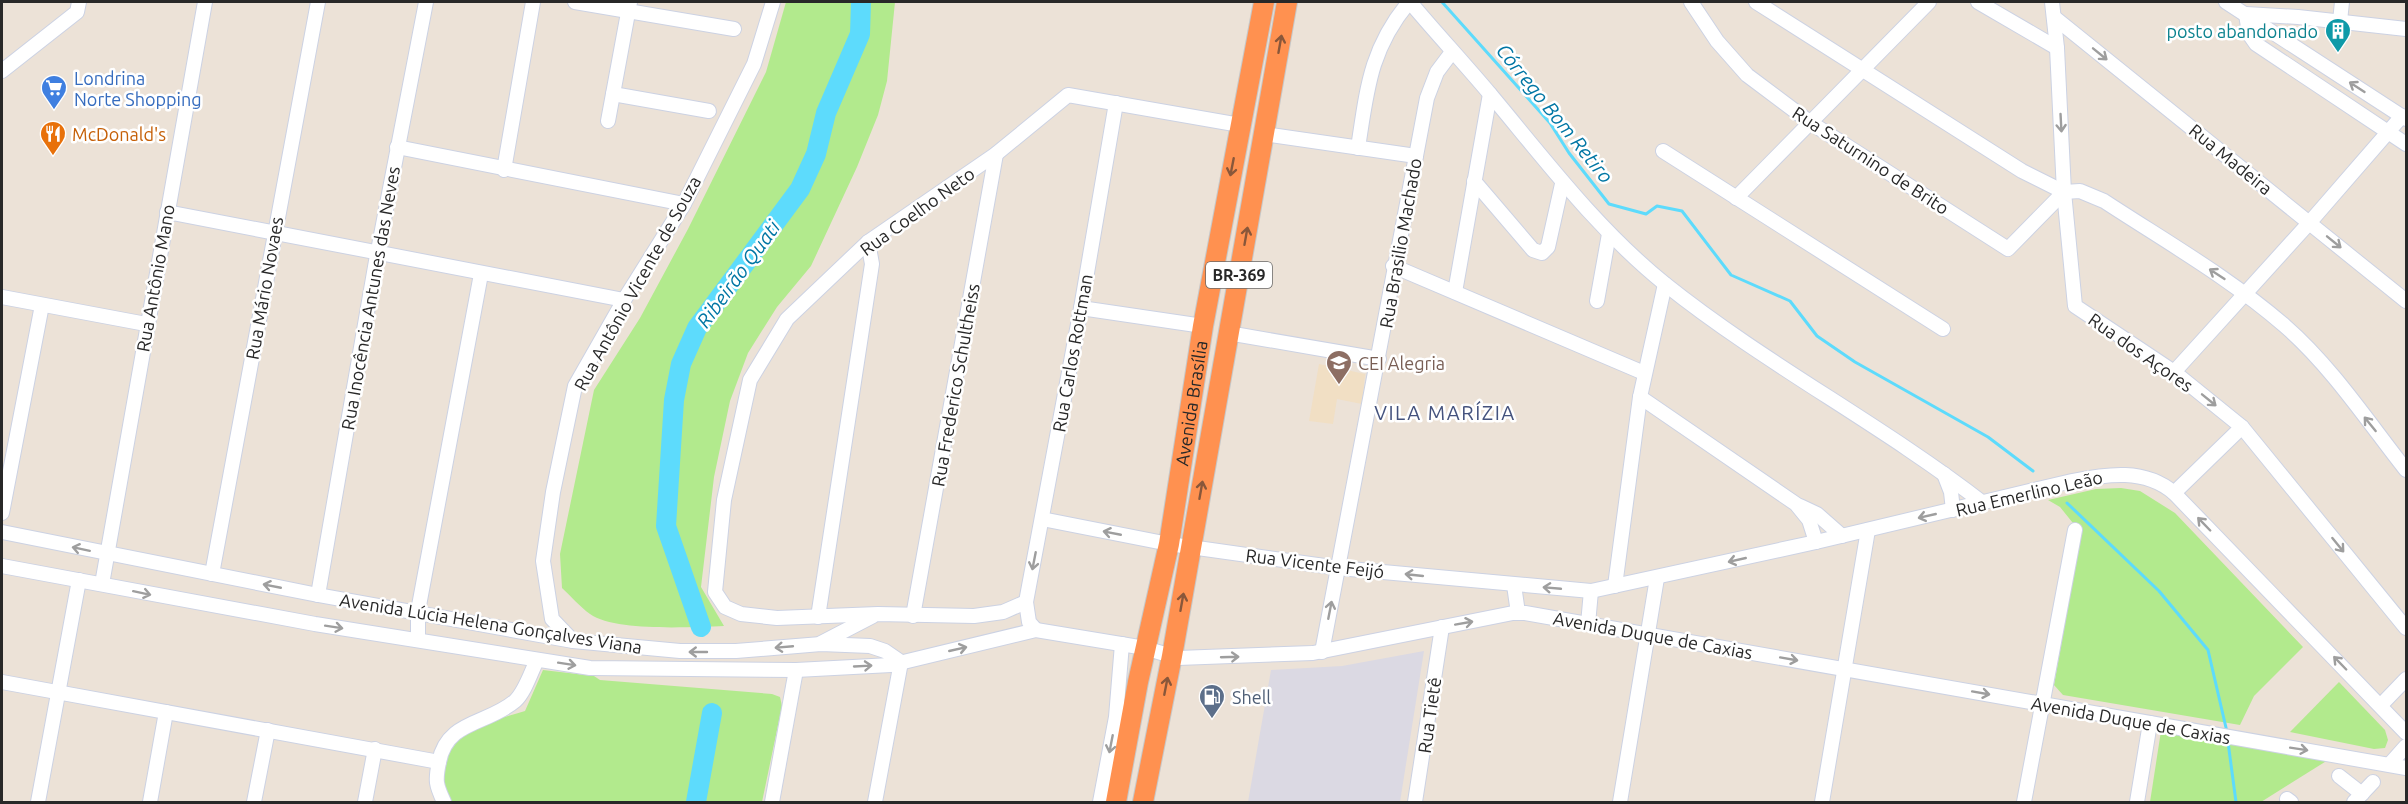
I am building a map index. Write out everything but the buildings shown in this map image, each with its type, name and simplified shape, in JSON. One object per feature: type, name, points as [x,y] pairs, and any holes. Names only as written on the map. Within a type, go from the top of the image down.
[{"type":"highway","points":[[1250,68],[1254,2]]},
{"type":"highway","name":"Avenida Brasília","points":[[1116,802],[1138,682],[1169,544],[1203,327],[1264,2]]},
{"type":"highway","name":"Avenida Brasília","points":[[1146,797],[1287,2]]},
{"type":"highway","points":[[1116,717],[1138,682]]},
{"type":"street","points":[[2,71],[77,12],[79,2]]},
{"type":"street","name":"Rua Antônio Mano","points":[[102,585],[146,324],[206,2]]},
{"type":"street","name":"Rua Mário Novaes","points":[[212,574],[318,2]]},
{"type":"street","name":"Rua Inocência Antunes das Neves","points":[[318,594],[397,147],[426,2]]},
{"type":"street","points":[[504,170],[533,2]]},
{"type":"street","points":[[575,2],[629,6],[734,29]]},
{"type":"street","name":"Rua Antônio Vicente de Souza","points":[[573,641],[552,619],[543,561],[575,387],[624,300],[684,204],[754,64],[773,2]]},
{"type":"street","points":[[1358,148],[1370,76],[1378,48],[1390,25],[1409,2],[1490,94],[1562,184],[1609,234],[1665,284],[1739,337],[1943,472],[1983,503]]},
{"type":"street","name":"Rua Saturnino de Brito","points":[[1691,2],[1716,41],[1747,75],[1811,123],[2008,249],[2064,192]]},
{"type":"street","points":[[1756,2],[2022,171],[2064,192],[2080,191],[2104,201],[2245,293],[2287,328],[2325,368],[2406,470]]},
{"type":"street","points":[[1736,198],[1929,2]]},
{"type":"street","points":[[1977,2],[2057,48]]},
{"type":"street","name":"Rua dos Açores","points":[[2052,2],[2057,48],[2064,192],[2075,306],[2174,372],[2242,427],[2406,628]]},
{"type":"street","points":[[2174,372],[2388,132],[2404,117],[2226,2]]},
{"type":"street","points":[[2340,21],[2342,2]]},
{"type":"street","points":[[609,121],[629,6]]},
{"type":"street","points":[[2246,14],[2340,21],[2406,29]]},
{"type":"street","points":[[2246,14],[2249,34],[2256,44],[2406,144]]},
{"type":"street","name":"Rua Madeira","points":[[2055,18],[2406,301]]},
{"type":"street","name":"Rua Brasilio Machado","points":[[1322,652],[1379,359],[1393,266],[1431,84],[1452,51]]},
{"type":"street","points":[[614,94],[709,111]]},
{"type":"street","points":[[1455,292],[1490,94]]},
{"type":"street","name":"Rua Coelho Neto","points":[[818,617],[741,614],[725,608],[715,592],[724,500],[750,380],[787,319],[868,242],[996,154],[1068,95],[1240,125]]},
{"type":"street","name":"Rua Carlos Rottman","points":[[1036,630],[1029,622],[1026,602],[1081,308],[1116,103]]},
{"type":"street","points":[[1264,134],[1416,156]]},
{"type":"street","points":[[397,147],[684,204]]},
{"type":"street","points":[[1663,152],[1943,329]]},
{"type":"street","name":"Rua Frederico Schultheiss","points":[[913,616],[996,154]]},
{"type":"street","points":[[1474,181],[1533,250],[1542,253],[1548,247],[1562,184]]},
{"type":"street","points":[[167,212],[624,300]]},
{"type":"street","points":[[1597,301],[1609,234]]},
{"type":"street","points":[[868,242],[872,264],[818,617],[878,614],[974,616],[1003,612],[1026,602]]},
{"type":"street","points":[[1393,266],[1644,373]]},
{"type":"street","points":[[418,640],[418,611],[481,274]]},
{"type":"street","points":[[1615,586],[1640,397],[1665,284]]},
{"type":"street","points":[[2,297],[146,324]]},
{"type":"street","points":[[2,513],[42,305]]},
{"type":"street","points":[[1081,308],[1203,327]]},
{"type":"street","points":[[1228,333],[1379,359]]},
{"type":"street","points":[[1640,397],[1796,504],[1817,514],[1842,536]]},
{"type":"street","points":[[2174,493],[2242,427]]},
{"type":"street","points":[[1943,472],[1951,492],[1953,510]]},
{"type":"street","name":"Rua Emerlino Leão","points":[[1590,591],[1657,578],[2102,475],[2141,476],[2162,483],[2174,493],[2406,733]]},
{"type":"street","points":[[1796,504],[1809,520],[1815,542]]},
{"type":"street","name":"Rua Vicente Feijó","points":[[1042,519],[1191,548],[1339,568],[1590,591]]},
{"type":"street","points":[[1822,802],[1868,530]]},
{"type":"street","points":[[2024,802],[2040,704],[2075,530]]},
{"type":"street","name":"Avenida Lúcia Helena Gonçalves Viana","points":[[2,532],[212,574],[573,641],[661,651],[736,651],[821,644],[870,646],[885,651],[901,662]]},
{"type":"street","name":"Avenida Lúcia Helena Gonçalves Viana","points":[[2,566],[418,640],[590,668],[796,670],[901,662]]},
{"type":"street","points":[[1620,802],[1657,578]]},
{"type":"street","points":[[38,802],[79,580]]},
{"type":"street","points":[[1514,585],[1518,613]]},
{"type":"street","points":[[1588,624],[1590,591]]},
{"type":"street","name":"Avenida Duque de Caxias","points":[[901,662],[1036,630],[1145,648],[1178,658],[1322,652],[1518,613],[1649,634],[2406,768]]},
{"type":"street","points":[[821,644],[878,614]]},
{"type":"street","name":"Rua Tietê","points":[[1416,802],[1442,627]]},
{"type":"street","points":[[1100,802],[1116,717],[1122,644]]},
{"type":"street","points":[[444,802],[435,782],[442,746],[466,725],[499,711],[517,700],[537,660]]},
{"type":"street","points":[[875,802],[901,662]]},
{"type":"street","points":[[772,802],[796,670]]},
{"type":"street","points":[[2381,705],[2406,679]]},
{"type":"street","points":[[2,682],[439,762]]},
{"type":"street","points":[[150,802],[166,711]]},
{"type":"street","points":[[2137,802],[2150,723]]},
{"type":"street","points":[[254,802],[268,730]]},
{"type":"street","points":[[2390,764],[2406,746]]},
{"type":"street","points":[[366,802],[375,749]]},
{"type":"street","points":[[2339,776],[2358,798],[2373,782]]},
{"type":"shaded area","name":"CEI Alegria","points":[[1319,364],[1365,374],[1362,404],[1337,399],[1333,424],[1309,421]]},
{"type":"shaded area","points":[[1424,651],[1400,802],[1248,802],[1271,670],[1342,666]]},
{"type":"green space","points":[[786,2],[895,2],[887,81],[878,115],[857,167],[811,266],[777,307],[748,353],[730,401],[714,477],[701,587],[724,626],[654,627],[617,624],[602,620],[586,611],[562,588],[560,554],[594,390],[640,318],[688,229],[766,72]]},
{"type":"green space","points":[[2121,488],[2140,491],[2175,513],[2303,647],[2254,696],[2240,725],[2063,695],[2054,685],[2081,533],[2060,507],[2048,500],[2096,489]]},
{"type":"green space","points":[[543,670],[594,676],[600,680],[772,694],[780,697],[782,706],[762,802],[451,802],[443,778],[444,760],[450,744],[472,729],[525,711]]},
{"type":"green space","points":[[2339,682],[2385,730],[2388,740],[2385,748],[2374,749],[2290,732]]},
{"type":"green space","points":[[2161,731],[2328,760],[2261,802],[2150,802]]},
{"type":"waterway","name":"Ribeirão Quati","points":[[701,627],[666,526],[674,400],[681,364],[697,328],[800,189],[816,154],[826,113],[860,34],[861,2]]},
{"type":"waterway","name":"Córrego Bom Retiro","points":[[1442,2],[1550,123],[1569,153],[1609,204],[1646,214],[1657,206],[1682,211],[1731,275],[1790,301],[1817,336],[1855,362],[1988,437],[2033,471]]},
{"type":"waterway","name":"Córrego Bom Retiro","points":[[2067,503],[2159,591],[2208,650],[2227,732]]},
{"type":"waterway","name":"Ribeirão Quati","points":[[696,802],[712,713]]},
{"type":"waterway","name":"Córrego Bom Retiro","points":[[2228,742],[2236,802]]},
{"type":"place","name":"posto abandonado","points":[[2338,54]]},
{"type":"place","name":"Londrina Norte Shopping","points":[[54,111]]},
{"type":"place","name":"McDonald's","points":[[53,157]]},
{"type":"place","name":"CEI Alegria","points":[[1339,386]]},
{"type":"place","name":"Shell","points":[[1212,720]]},
{"type":"district","name":"VILA MARÍZIA","points":[[1445,412]]}]
